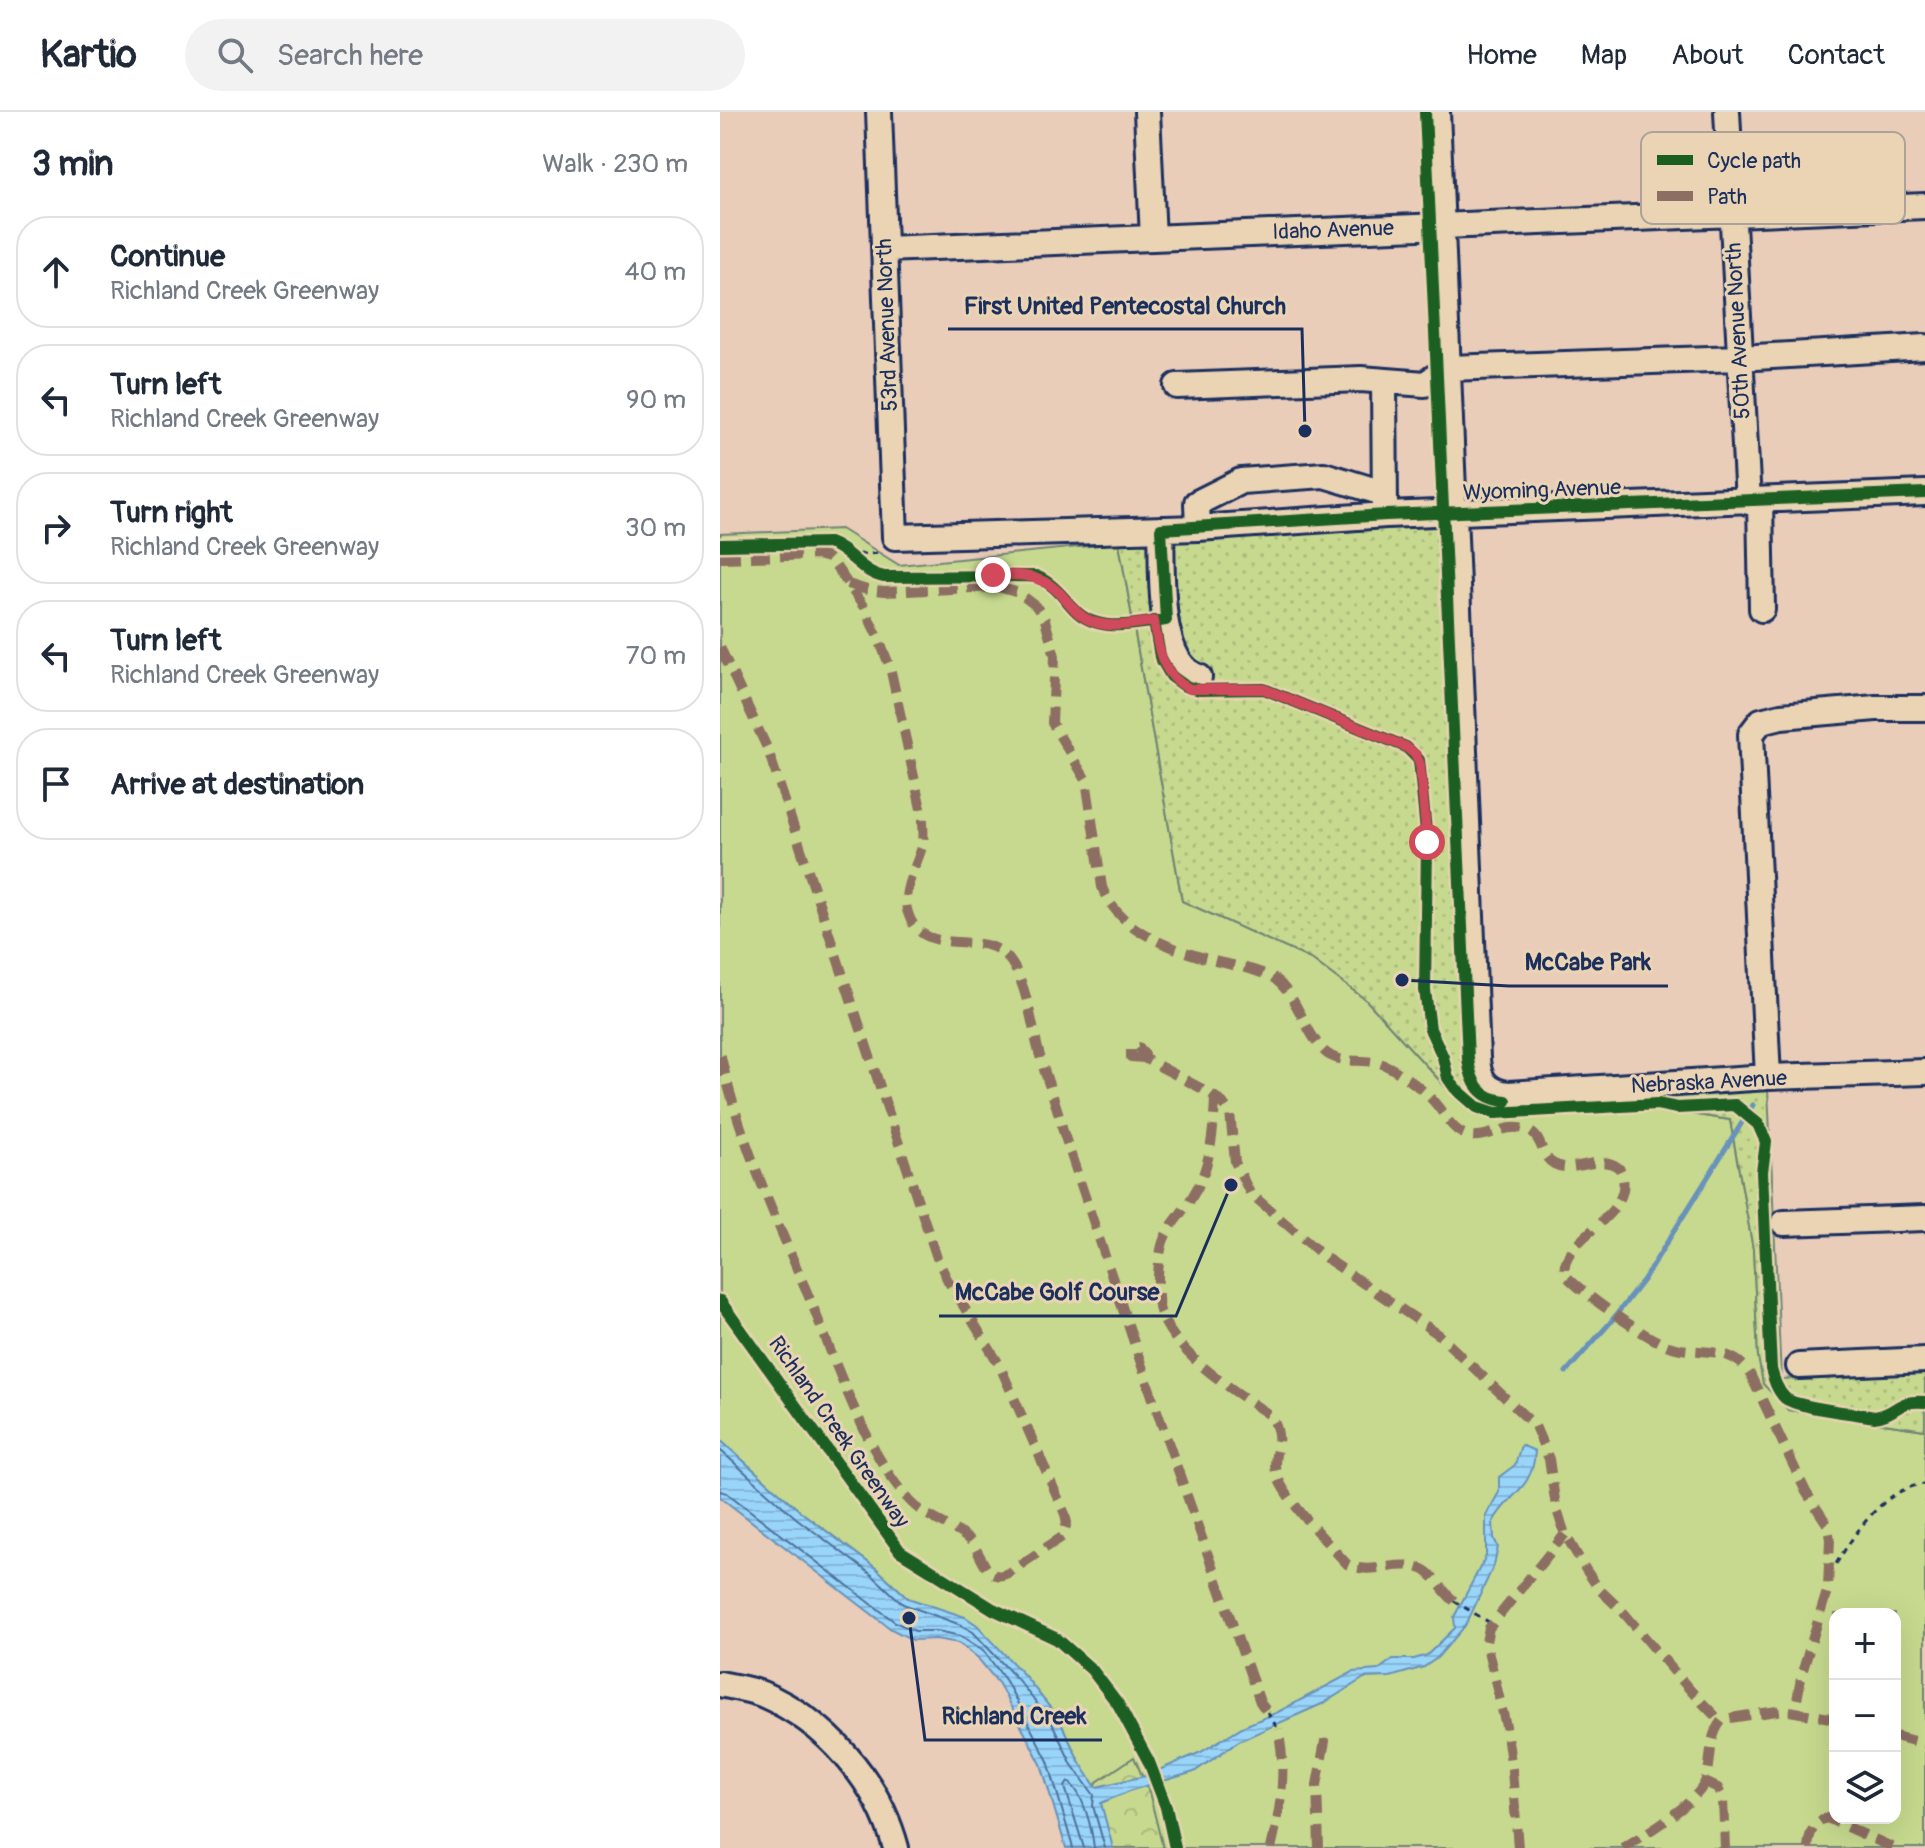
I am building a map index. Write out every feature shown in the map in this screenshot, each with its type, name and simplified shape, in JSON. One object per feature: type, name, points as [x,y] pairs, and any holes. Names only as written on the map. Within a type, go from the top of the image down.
[{"type":"street","name":"53rd Avenue North","points":[[879,112],[895,537]]},
{"type":"street","points":[[1147,112],[1153,238]]},
{"type":"street","points":[[1437,112],[1453,514]]},
{"type":"street","name":"50th Avenue North","points":[[1727,112],[1728,132]]},
{"type":"street","name":"Idaho Avenue","points":[[1905,207],[1925,206]]},
{"type":"street","name":"Idaho Avenue","points":[[885,249],[1641,219]]},
{"type":"street","name":"50th Avenue North","points":[[1733,224],[1739,358],[1762,609]]},
{"type":"street","points":[[1177,386],[1361,379],[1425,384],[1448,368],[1739,358],[1925,347]]},
{"type":"street","points":[[1198,528],[1197,503],[1241,481],[1324,475],[1384,504],[1384,382]]},
{"type":"street","name":"Wyoming Avenue","points":[[895,537],[1198,528],[1384,504],[1453,514],[1925,493]]},
{"type":"street","name":"Nebraska Avenue","points":[[1453,514],[1478,1069],[1482,1081],[1493,1090],[1508,1094],[1768,1077],[1925,1072]]},
{"type":"street","points":[[1161,529],[1166,620],[1172,650],[1180,665],[1199,677]]},
{"type":"street","points":[[1768,1077],[1751,734],[1761,721],[1781,716],[1876,708],[1925,708]]},
{"type":"street","points":[[1784,1223],[1925,1218]]},
{"type":"street","points":[[1799,1366],[1925,1360]]},
{"type":"street","points":[[720,1684],[761,1694],[817,1726],[852,1764],[880,1802],[896,1848]]},
{"type":"path","points":[[847,555],[895,552],[895,537]]},
{"type":"path","points":[[835,545],[864,569]]},
{"type":"path","points":[[1426,862],[1426,838],[1457,838]]},
{"type":"path","points":[[1830,1574],[1851,1541],[1878,1509],[1903,1490],[1925,1484]]},
{"type":"path","points":[[1454,1601],[1492,1624]]},
{"type":"path","points":[[1267,1712],[1278,1729]]},
{"type":"green space","points":[[1442,524],[1474,1085],[1768,1089],[1781,1379],[1925,1373],[1925,1430],[1788,1410],[1763,1384],[1758,1357],[1753,1249],[1730,1120],[1643,1107],[1518,1117],[1474,1112],[1451,1093],[1366,1000],[1313,960],[1182,901],[1119,543]]},
{"type":"green space","points":[[841,529],[899,565],[1119,543],[1182,901],[1313,960],[1366,1000],[1451,1093],[1474,1112],[1518,1117],[1643,1107],[1730,1120],[1753,1249],[1758,1357],[1788,1410],[1925,1430],[1925,1848],[1104,1848],[1079,1761],[1059,1719],[1024,1675],[908,1598],[877,1569],[801,1512],[720,1440],[720,534]]},
{"type":"green space","points":[[1134,1757],[1149,1792],[1163,1848],[1077,1848],[1097,1782]]},
{"type":"water","points":[[720,1440],[801,1512],[877,1569],[908,1598],[965,1617],[977,1625],[1024,1675],[1059,1719],[1079,1761],[1096,1787],[1145,1776],[1201,1752],[1242,1727],[1278,1712],[1353,1672],[1378,1670],[1393,1659],[1414,1659],[1427,1655],[1455,1628],[1454,1617],[1486,1556],[1486,1516],[1499,1492],[1499,1477],[1515,1465],[1521,1445],[1535,1451],[1530,1475],[1493,1522],[1498,1547],[1494,1565],[1466,1625],[1437,1658],[1424,1667],[1390,1677],[1364,1678],[1324,1703],[1239,1741],[1194,1772],[1132,1790],[1101,1803],[1113,1848],[1066,1848],[1041,1764],[999,1684],[977,1657],[959,1643],[936,1639],[913,1640],[891,1629],[720,1497]]},
{"type":"waterway","points":[[1566,1372],[1644,1279],[1753,1105]]},
{"type":"marked path","points":[[720,558],[817,555],[828,558],[863,606],[878,637],[890,667],[923,818],[923,843],[906,895],[908,913],[915,927],[925,935],[938,940],[980,944],[1003,953],[1018,974],[1063,1131],[1156,1408],[1260,1702],[1267,1712]]},
{"type":"marked path","points":[[848,584],[884,592],[998,587],[1019,593],[1036,606],[1045,620],[1055,656],[1052,723],[1086,780],[1102,887],[1110,903],[1134,927],[1182,951],[1275,979],[1290,995],[1316,1042],[1329,1055],[1345,1060],[1379,1063],[1393,1069],[1425,1092],[1459,1132],[1478,1136],[1504,1129],[1527,1130],[1537,1138],[1545,1155],[1554,1164],[1570,1167],[1604,1162],[1619,1168],[1624,1184],[1620,1199],[1574,1248],[1566,1261],[1565,1274],[1597,1302],[1656,1341],[1677,1348],[1723,1354],[1742,1364],[1750,1374],[1806,1492],[1827,1524],[1830,1539],[1828,1588],[1802,1673],[1795,1711]]},
{"type":"marked path","points":[[720,647],[768,750],[937,1258],[999,1364],[1065,1514],[1067,1523],[1062,1537],[1008,1573],[1000,1575],[989,1571],[968,1539],[912,1503],[896,1485],[868,1438],[761,1182],[738,1118],[720,1052]]},
{"type":"marked path","points":[[1144,1058],[1131,1057],[1131,1048],[1139,1047],[1145,1054],[1144,1058],[1223,1103],[1230,1113],[1235,1162],[1250,1193],[1326,1258],[1438,1334],[1535,1426],[1549,1459],[1556,1507],[1565,1534],[1586,1570],[1599,1589],[1720,1721]]},
{"type":"marked path","points":[[1215,1096],[1205,1170],[1161,1248],[1158,1298],[1167,1327],[1207,1370],[1271,1416],[1278,1434],[1275,1467],[1282,1485],[1308,1521],[1347,1564],[1365,1569],[1404,1565],[1422,1569],[1454,1601]]},
{"type":"marked path","points":[[1518,1848],[1506,1726],[1486,1642],[1489,1628],[1565,1534]]},
{"type":"marked path","points":[[1623,1848],[1670,1817],[1702,1788],[1715,1733],[1723,1719],[1784,1710],[1829,1718]]},
{"type":"marked path","points":[[1271,1848],[1282,1789],[1278,1729]]},
{"type":"marked path","points":[[1319,1848],[1317,1785],[1324,1731]]},
{"type":"marked path","points":[[1901,1738],[1925,1744]]},
{"type":"marked path","points":[[1705,1782],[1718,1788],[1723,1800],[1725,1848]]},
{"type":"marked path","points":[[1808,1848],[1813,1829],[1818,1822],[1827,1818],[1894,1848]]},
{"type":"cycle path","points":[[1425,112],[1468,1059],[1478,1088],[1490,1097],[1506,1101]]},
{"type":"cycle path","points":[[720,545],[829,543],[869,571],[884,577],[1036,576],[1052,586],[1083,617],[1105,625],[1130,625],[1166,620],[1161,529],[1386,515],[1925,493]]},
{"type":"cycle path","points":[[1154,621],[1160,657],[1171,676],[1185,686],[1200,690],[1264,689],[1406,747],[1419,760],[1427,842],[1425,990],[1430,1029],[1443,1057],[1448,1078],[1455,1088],[1477,1107],[1495,1113],[1657,1104],[1677,1108],[1735,1105],[1758,1124],[1766,1142],[1762,1172],[1771,1369],[1780,1392],[1791,1402],[1801,1405],[1874,1417],[1908,1403],[1925,1402]]},
{"type":"cycle path","name":"Richland Creek Greenway","points":[[720,1301],[900,1551],[993,1609],[1057,1639],[1092,1670],[1118,1704],[1149,1762],[1166,1807],[1175,1848]]},
{"type":"place","name":"First United Pentecostal Church","points":[[1305,431]]},
{"type":"place","name":"McCabe Park","points":[[1402,980]]},
{"type":"place","name":"McCabe Golf Course","points":[[1231,1185]]},
{"type":"place","name":"Richland Creek","points":[[909,1618]]},
{"type":"route","points":[[993,575],[1028,575],[1043,579],[1080,616],[1091,622],[1118,625],[1154,621],[1159,653],[1167,669],[1180,684],[1190,689],[1258,687],[1406,747],[1416,755],[1420,764],[1427,842]]}]
